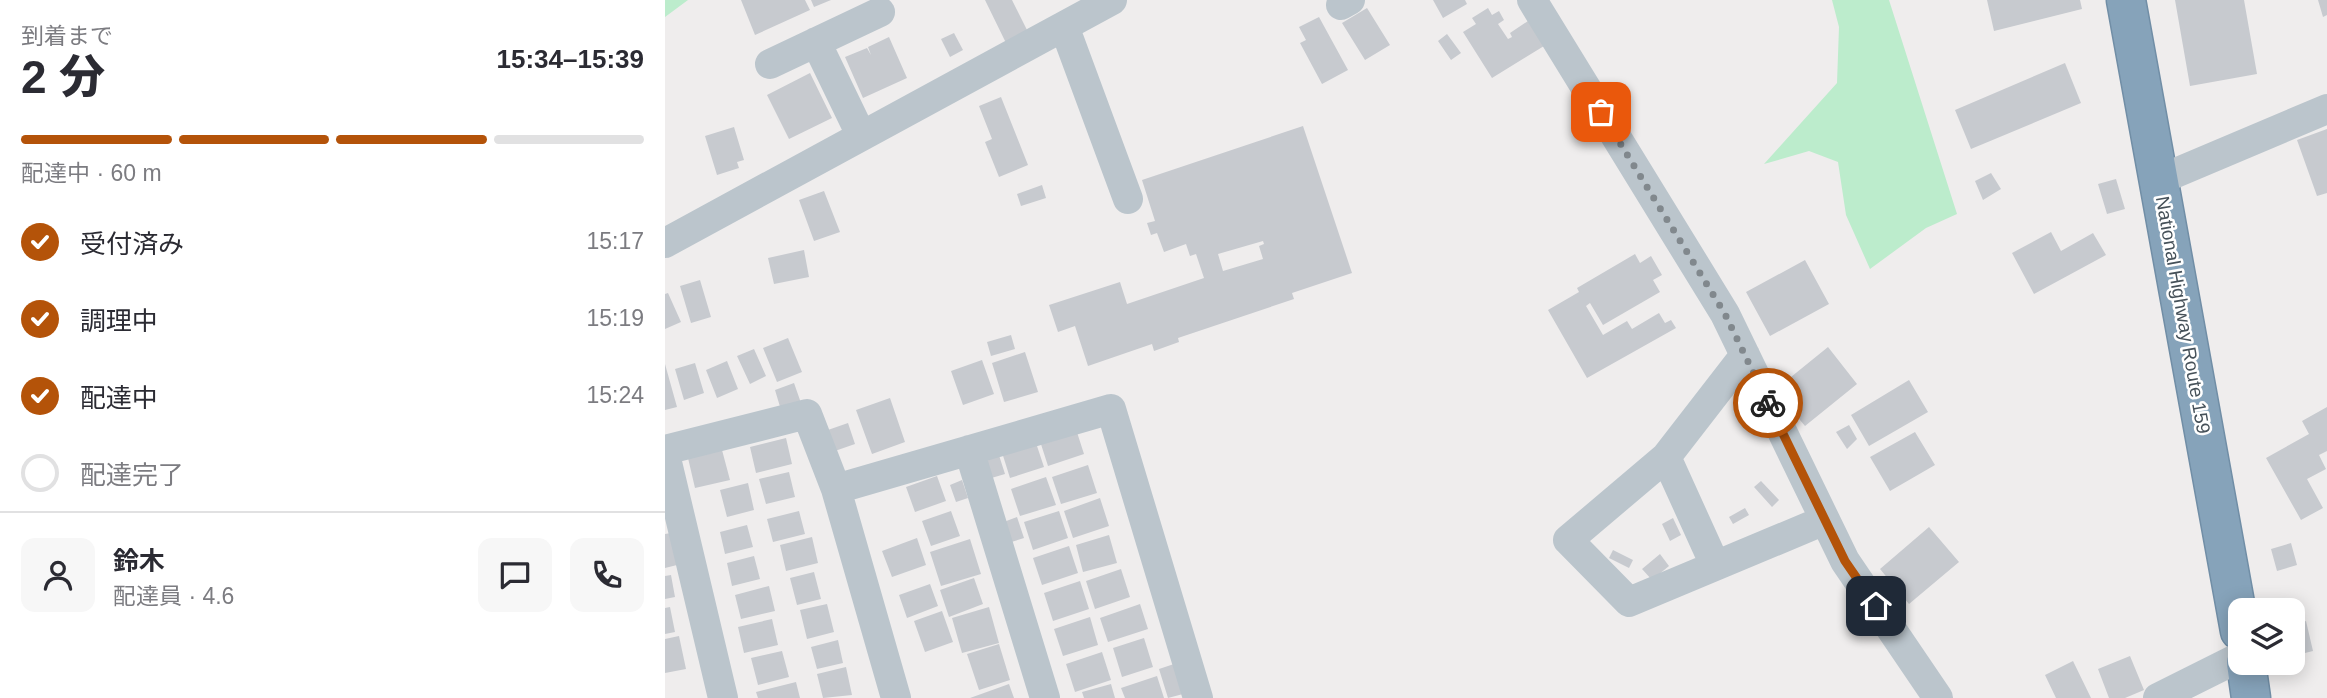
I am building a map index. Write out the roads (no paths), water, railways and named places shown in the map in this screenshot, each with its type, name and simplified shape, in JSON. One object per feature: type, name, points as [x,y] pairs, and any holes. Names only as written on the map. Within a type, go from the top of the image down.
[{"type":"highway","name":"National Highway Route 159","points":[[2126,0],[2234,598]]},
{"type":"highway","points":[[2248,675],[2251,698]]},
{"type":"street","points":[[665,243],[1112,0]]},
{"type":"street","points":[[1532,0],[1725,314],[1845,561],[1938,698]]},
{"type":"street","points":[[770,64],[880,12]]},
{"type":"street","points":[[1064,26],[1128,199]]},
{"type":"street","points":[[816,42],[861,135]]},
{"type":"street","points":[[2159,180],[2327,109]]},
{"type":"street","points":[[1745,355],[1666,457],[1568,540],[1629,602],[1825,520]]},
{"type":"street","points":[[836,489],[1111,409],[1198,698]]},
{"type":"street","points":[[723,698],[665,452],[807,414],[836,489],[896,698]]},
{"type":"street","points":[[969,450],[1045,698]]},
{"type":"street","points":[[1666,457],[1715,565]]},
{"type":"street","points":[[2158,698],[2228,663]]}]
